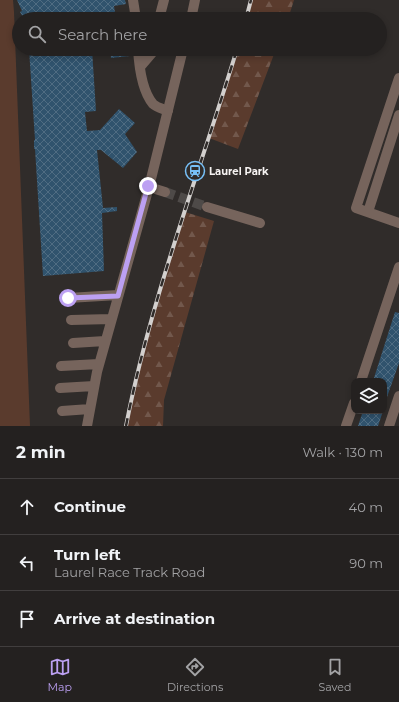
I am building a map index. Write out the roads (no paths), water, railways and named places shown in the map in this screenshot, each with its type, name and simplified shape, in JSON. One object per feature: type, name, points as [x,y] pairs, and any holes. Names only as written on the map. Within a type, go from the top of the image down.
[{"type":"street","points":[[133,0],[135,12]]},
{"type":"street","points":[[161,12],[164,0]]},
{"type":"street","points":[[192,12],[195,0]]},
{"type":"street","points":[[139,56],[144,86],[154,105],[168,111]]},
{"type":"street","points":[[140,67],[149,56]]},
{"type":"street","points":[[87,426],[99,364],[148,186],[181,56]]},
{"type":"street","points":[[399,78],[356,208],[399,223]]},
{"type":"street","points":[[368,212],[399,116]]},
{"type":"street","points":[[148,186],[165,192]]},
{"type":"street","points":[[207,207],[260,223]]},
{"type":"street","points":[[362,378],[396,284],[399,267]]},
{"type":"street","points":[[68,298],[118,296]]},
{"type":"street","points":[[71,320],[112,319]]},
{"type":"street","points":[[73,343],[105,341]]},
{"type":"street","points":[[61,366],[99,364]]},
{"type":"street","points":[[60,388],[94,386]]},
{"type":"street","points":[[389,426],[399,396]]},
{"type":"street","points":[[62,411],[90,409]]},
{"type":"street","points":[[346,426],[351,412]]},
{"type":"tunnel","points":[[165,192],[207,207]]},
{"type":"railway","points":[[248,12],[251,0]]},
{"type":"railway","points":[[126,426],[136,378],[162,283],[235,56]]},
{"type":"place","name":"Laurel Park","points":[[195,171]]}]
